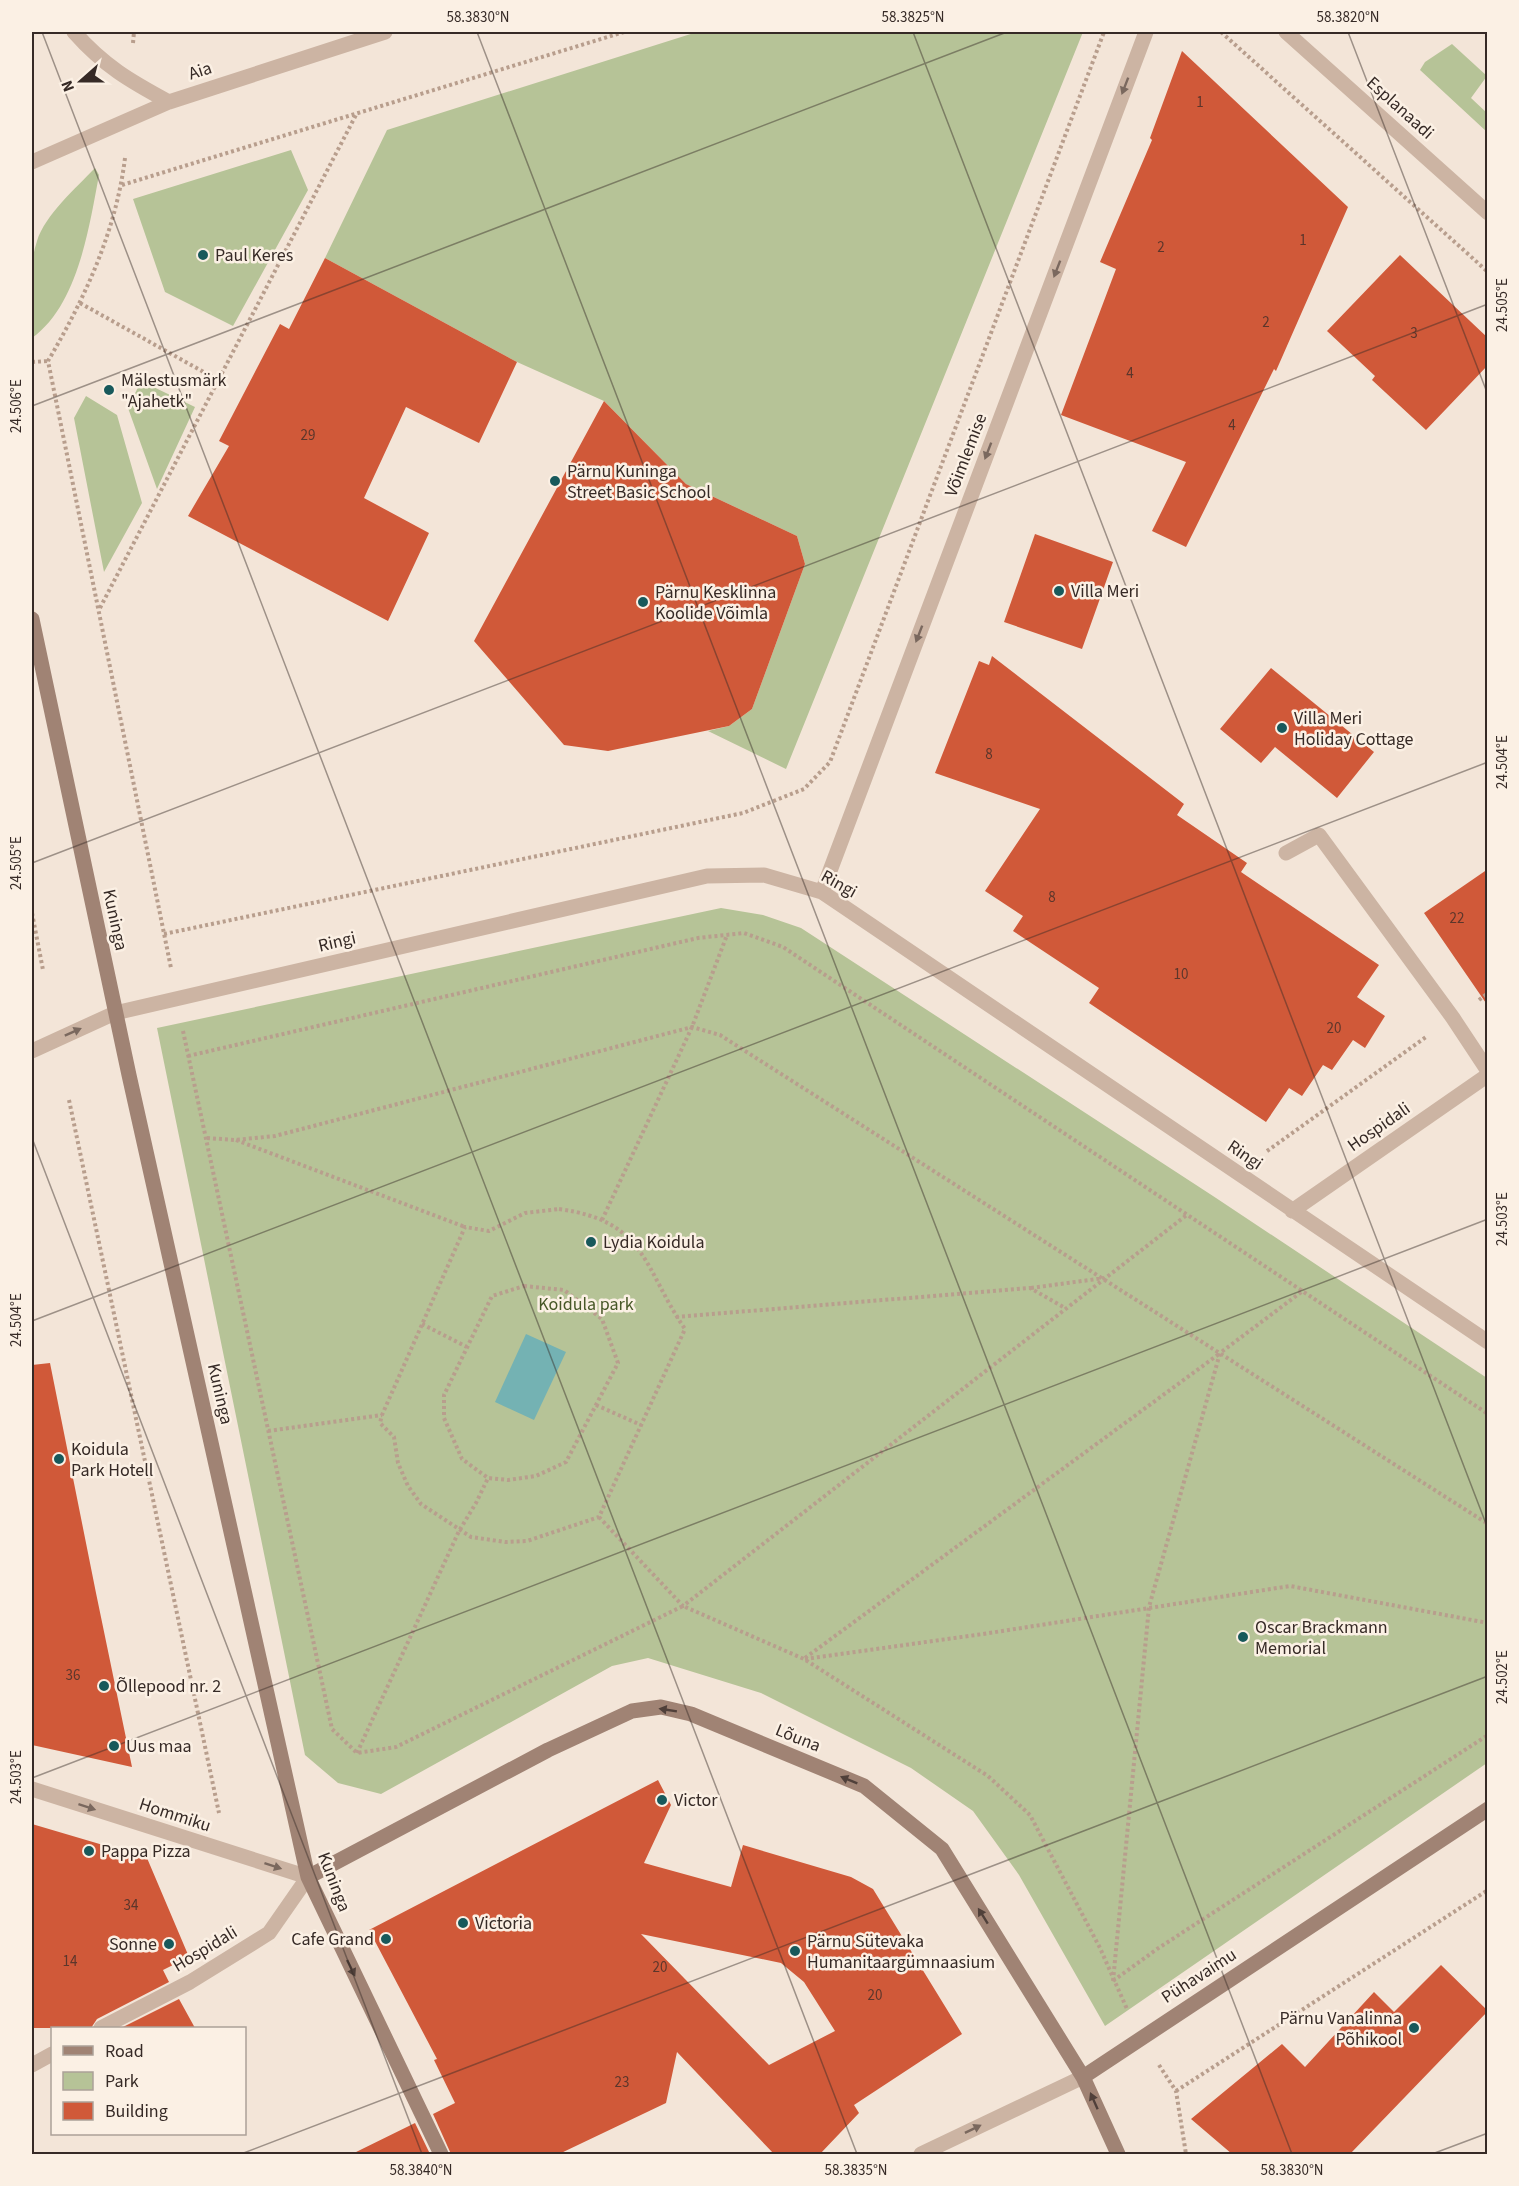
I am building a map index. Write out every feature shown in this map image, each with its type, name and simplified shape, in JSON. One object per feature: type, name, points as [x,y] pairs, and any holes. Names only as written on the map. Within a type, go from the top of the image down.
[{"type":"street","points":[[74,32],[96,57],[130,81],[169,102]]},
{"type":"street","name":"Aia","points":[[32,162],[169,102],[385,32]]},
{"type":"street","name":"Võimlemise","points":[[822,892],[1146,32]]},
{"type":"street","name":"Esplanaadi","points":[[1286,32],[1488,213]]},
{"type":"street","name":"Kuninga","points":[[32,619],[115,1013],[308,1877],[441,2154]]},
{"type":"street","points":[[1286,853],[1319,835],[1453,1018],[1488,1073]]},
{"type":"street","name":"Ringi","points":[[32,1051],[115,1013],[706,876],[764,875],[822,892],[1488,1342]]},
{"type":"street","name":"Hospidali","points":[[1292,1211],[1488,1073]]},
{"type":"street","name":"Lõuna","points":[[308,1877],[548,1750],[632,1711],[661,1707],[692,1714],[864,1786],[942,1849],[1083,2077],[1118,2154]]},
{"type":"street","name":"Hommiku","points":[[32,1789],[308,1877]]},
{"type":"street","name":"Pühavaimu","points":[[921,2154],[1083,2077],[1488,1809]]},
{"type":"street","name":"Hospidali","points":[[103,2027],[190,1982],[269,1933],[308,1877]]},
{"type":"street","points":[[32,2065],[51,2055]]},
{"type":"path","points":[[122,185],[624,32]]},
{"type":"path","points":[[126,155],[122,185],[113,221],[80,303],[48,361],[164,934],[742,813],[804,789],[830,762],[1104,32]]},
{"type":"path","points":[[1221,32],[1488,272]]},
{"type":"path","points":[[99,609],[357,113]]},
{"type":"path","points":[[80,303],[218,380]]},
{"type":"path","points":[[32,362],[48,361]]},
{"type":"path","points":[[32,913],[43,970]]},
{"type":"path","points":[[357,1754],[332,1729],[188,1056],[698,938],[744,933],[783,947],[1488,1414]]},
{"type":"path","points":[[602,1220],[692,1027],[727,935]]},
{"type":"path","points":[[1237,1173],[1488,993]]},
{"type":"path","points":[[207,1138],[235,1140],[275,1136],[692,1027],[720,1035],[1105,1278],[1488,1524]]},
{"type":"path","points":[[69,1100],[227,1852]]},
{"type":"path","points":[[235,1140],[465,1227],[489,1231],[525,1213],[559,1209],[588,1213],[613,1226],[643,1251],[676,1317],[685,1329],[599,1517],[527,1541],[494,1541],[471,1537],[421,1504],[408,1486],[398,1463],[394,1437],[380,1423],[465,1227]]},
{"type":"path","points":[[357,1754],[396,1747],[683,1606],[1188,1214]]},
{"type":"path","points":[[676,1317],[1030,1288],[1105,1278]]},
{"type":"path","points":[[524,1286],[564,1290],[603,1319],[618,1363],[566,1461],[536,1476],[508,1480],[488,1478],[462,1459],[444,1418],[444,1395],[467,1347],[492,1296],[524,1286]]},
{"type":"path","points":[[1030,1288],[1065,1308]]},
{"type":"path","points":[[804,1659],[1304,1290]]},
{"type":"path","points":[[422,1324],[467,1347]]},
{"type":"path","points":[[1113,1982],[1149,1607],[1221,1353]]},
{"type":"path","points":[[596,1405],[641,1425]]},
{"type":"path","points":[[268,1431],[382,1415]]},
{"type":"path","points":[[357,1754],[459,1531],[488,1478]]},
{"type":"path","points":[[599,1517],[683,1606],[804,1659],[988,1776],[1030,1815],[1100,1948],[1113,1982]]},
{"type":"path","points":[[804,1659],[1290,1586],[1488,1623]]},
{"type":"path","points":[[1113,1982],[1157,1949],[1488,1735]]},
{"type":"path","points":[[1176,2091],[1488,1890]]},
{"type":"green space","points":[[697,32],[1083,32],[786,769],[708,731],[729,726],[752,709],[805,564],[797,536],[686,484],[604,401],[517,362],[325,258],[387,130]]},
{"type":"green space","points":[[1452,44],[1487,76],[1471,98],[1487,113],[1487,132],[1420,70],[1425,62]]},
{"type":"green space","points":[[291,150],[308,190],[233,326],[165,292],[133,199]]},
{"type":"green space","points":[[95,168],[99,175],[91,218],[71,286],[48,324],[32,338],[31,277],[37,241],[54,212]]},
{"type":"green space","points":[[141,381],[195,407],[157,489],[128,408]]},
{"type":"green space","points":[[86,396],[117,415],[142,503],[104,572],[74,418]]},
{"type":"green space","name":"Koidula park","points":[[721,908],[763,915],[801,928],[1213,1196],[1487,1378],[1487,1763],[1105,2026],[1019,1875],[973,1811],[911,1768],[761,1693],[648,1658],[612,1666],[381,1794],[338,1783],[305,1755],[157,1028]]},
{"type":"water","points":[[526,1334],[566,1352],[534,1420],[495,1402]]},
{"type":"building","points":[[1182,51],[1348,207],[1276,371],[1274,369],[1186,547],[1152,531],[1186,462],[1061,415],[1116,269],[1100,262],[1152,140],[1150,138]]},
{"type":"building","points":[[1400,255],[1488,338],[1488,365],[1426,430],[1372,380],[1375,376],[1327,331]]},
{"type":"building","points":[[325,258],[517,362],[479,443],[406,407],[364,498],[429,533],[388,621],[188,516],[229,446],[219,441],[280,324],[289,329]]},
{"type":"building","name":"Pärnu Kesklinna Koolide Võimla","points":[[604,401],[686,484],[797,536],[805,564],[752,709],[729,726],[608,751],[564,745],[474,641]]},
{"type":"building","name":"Villa Meri","points":[[1035,534],[1113,562],[1082,649],[1004,622]]},
{"type":"building","points":[[992,656],[1184,804],[1177,815],[1247,863],[1241,872],[1379,965],[1357,997],[1385,1016],[1365,1048],[1353,1040],[1332,1070],[1323,1065],[1302,1096],[1289,1088],[1266,1122],[1089,1003],[1099,988],[1013,931],[1023,916],[985,891],[1040,809],[935,773],[979,661],[989,665]]},
{"type":"building","name":"Villa Meri Holiday Cottage","points":[[1271,668],[1374,752],[1337,798],[1275,747],[1261,763],[1220,729]]},
{"type":"building","points":[[1488,869],[1488,1006],[1424,913]]},
{"type":"building","points":[[50,1363],[132,1767],[32,1745],[32,1365]]},
{"type":"building","points":[[658,1780],[671,1805],[644,1863],[731,1887],[743,1845],[851,1877],[873,1889],[962,2034],[854,2105],[859,2113],[820,2154],[774,2154],[677,2052],[666,2103],[559,2154],[451,2154],[433,2114],[455,2103],[434,2060],[437,2059],[369,1930]],"holes":[[[641,1934],[781,1963],[804,1982],[835,2031],[769,2065]]]},
{"type":"building","points":[[32,1824],[147,1858],[189,1957],[163,1970],[169,1982],[97,2019],[92,2027],[32,2028]]},
{"type":"building","name":"Pärnu Vanalinna Põhikool","points":[[1441,1965],[1488,2011],[1350,2154],[1232,2154],[1191,2119],[1282,2044],[1305,2067],[1374,1992],[1394,2012]]},
{"type":"building","points":[[179,1999],[194,2027],[123,2027]]},
{"type":"building","points":[[415,2123],[430,2154],[352,2154]]},
{"type":"place","name":"Paul Keres","points":[[203,255]]},
{"type":"place","name":"Mälestusmärk \"Ajahetk\"","points":[[109,390]]},
{"type":"place","name":"Pärnu Kuninga Street Basic School","points":[[555,481]]},
{"type":"place","name":"Villa Meri","points":[[1059,591]]},
{"type":"place","name":"Pärnu Kesklinna Koolide Võimla","points":[[643,602]]},
{"type":"place","name":"Villa Meri Holiday Cottage","points":[[1282,728]]},
{"type":"place","name":"Lydia Koidula","points":[[591,1242]]},
{"type":"place","name":"Koidula Park Hotell","points":[[59,1459]]},
{"type":"place","name":"Oscar Brackmann Memorial","points":[[1243,1637]]},
{"type":"place","name":"Õllepood nr. 2","points":[[104,1686]]},
{"type":"place","name":"Uus maa","points":[[114,1746]]},
{"type":"place","name":"Victor","points":[[662,1800]]},
{"type":"place","name":"Pappa Pizza","points":[[89,1851]]},
{"type":"place","name":"Victoria","points":[[463,1923]]},
{"type":"place","name":"Cafe Grand","points":[[386,1939]]},
{"type":"place","name":"Sonne","points":[[169,1944]]},
{"type":"place","name":"Pärnu Sütevaka Humanitaargümnaasium","points":[[795,1951]]},
{"type":"place","name":"Pärnu Vanalinna Põhikool","points":[[1414,2028]]}]
